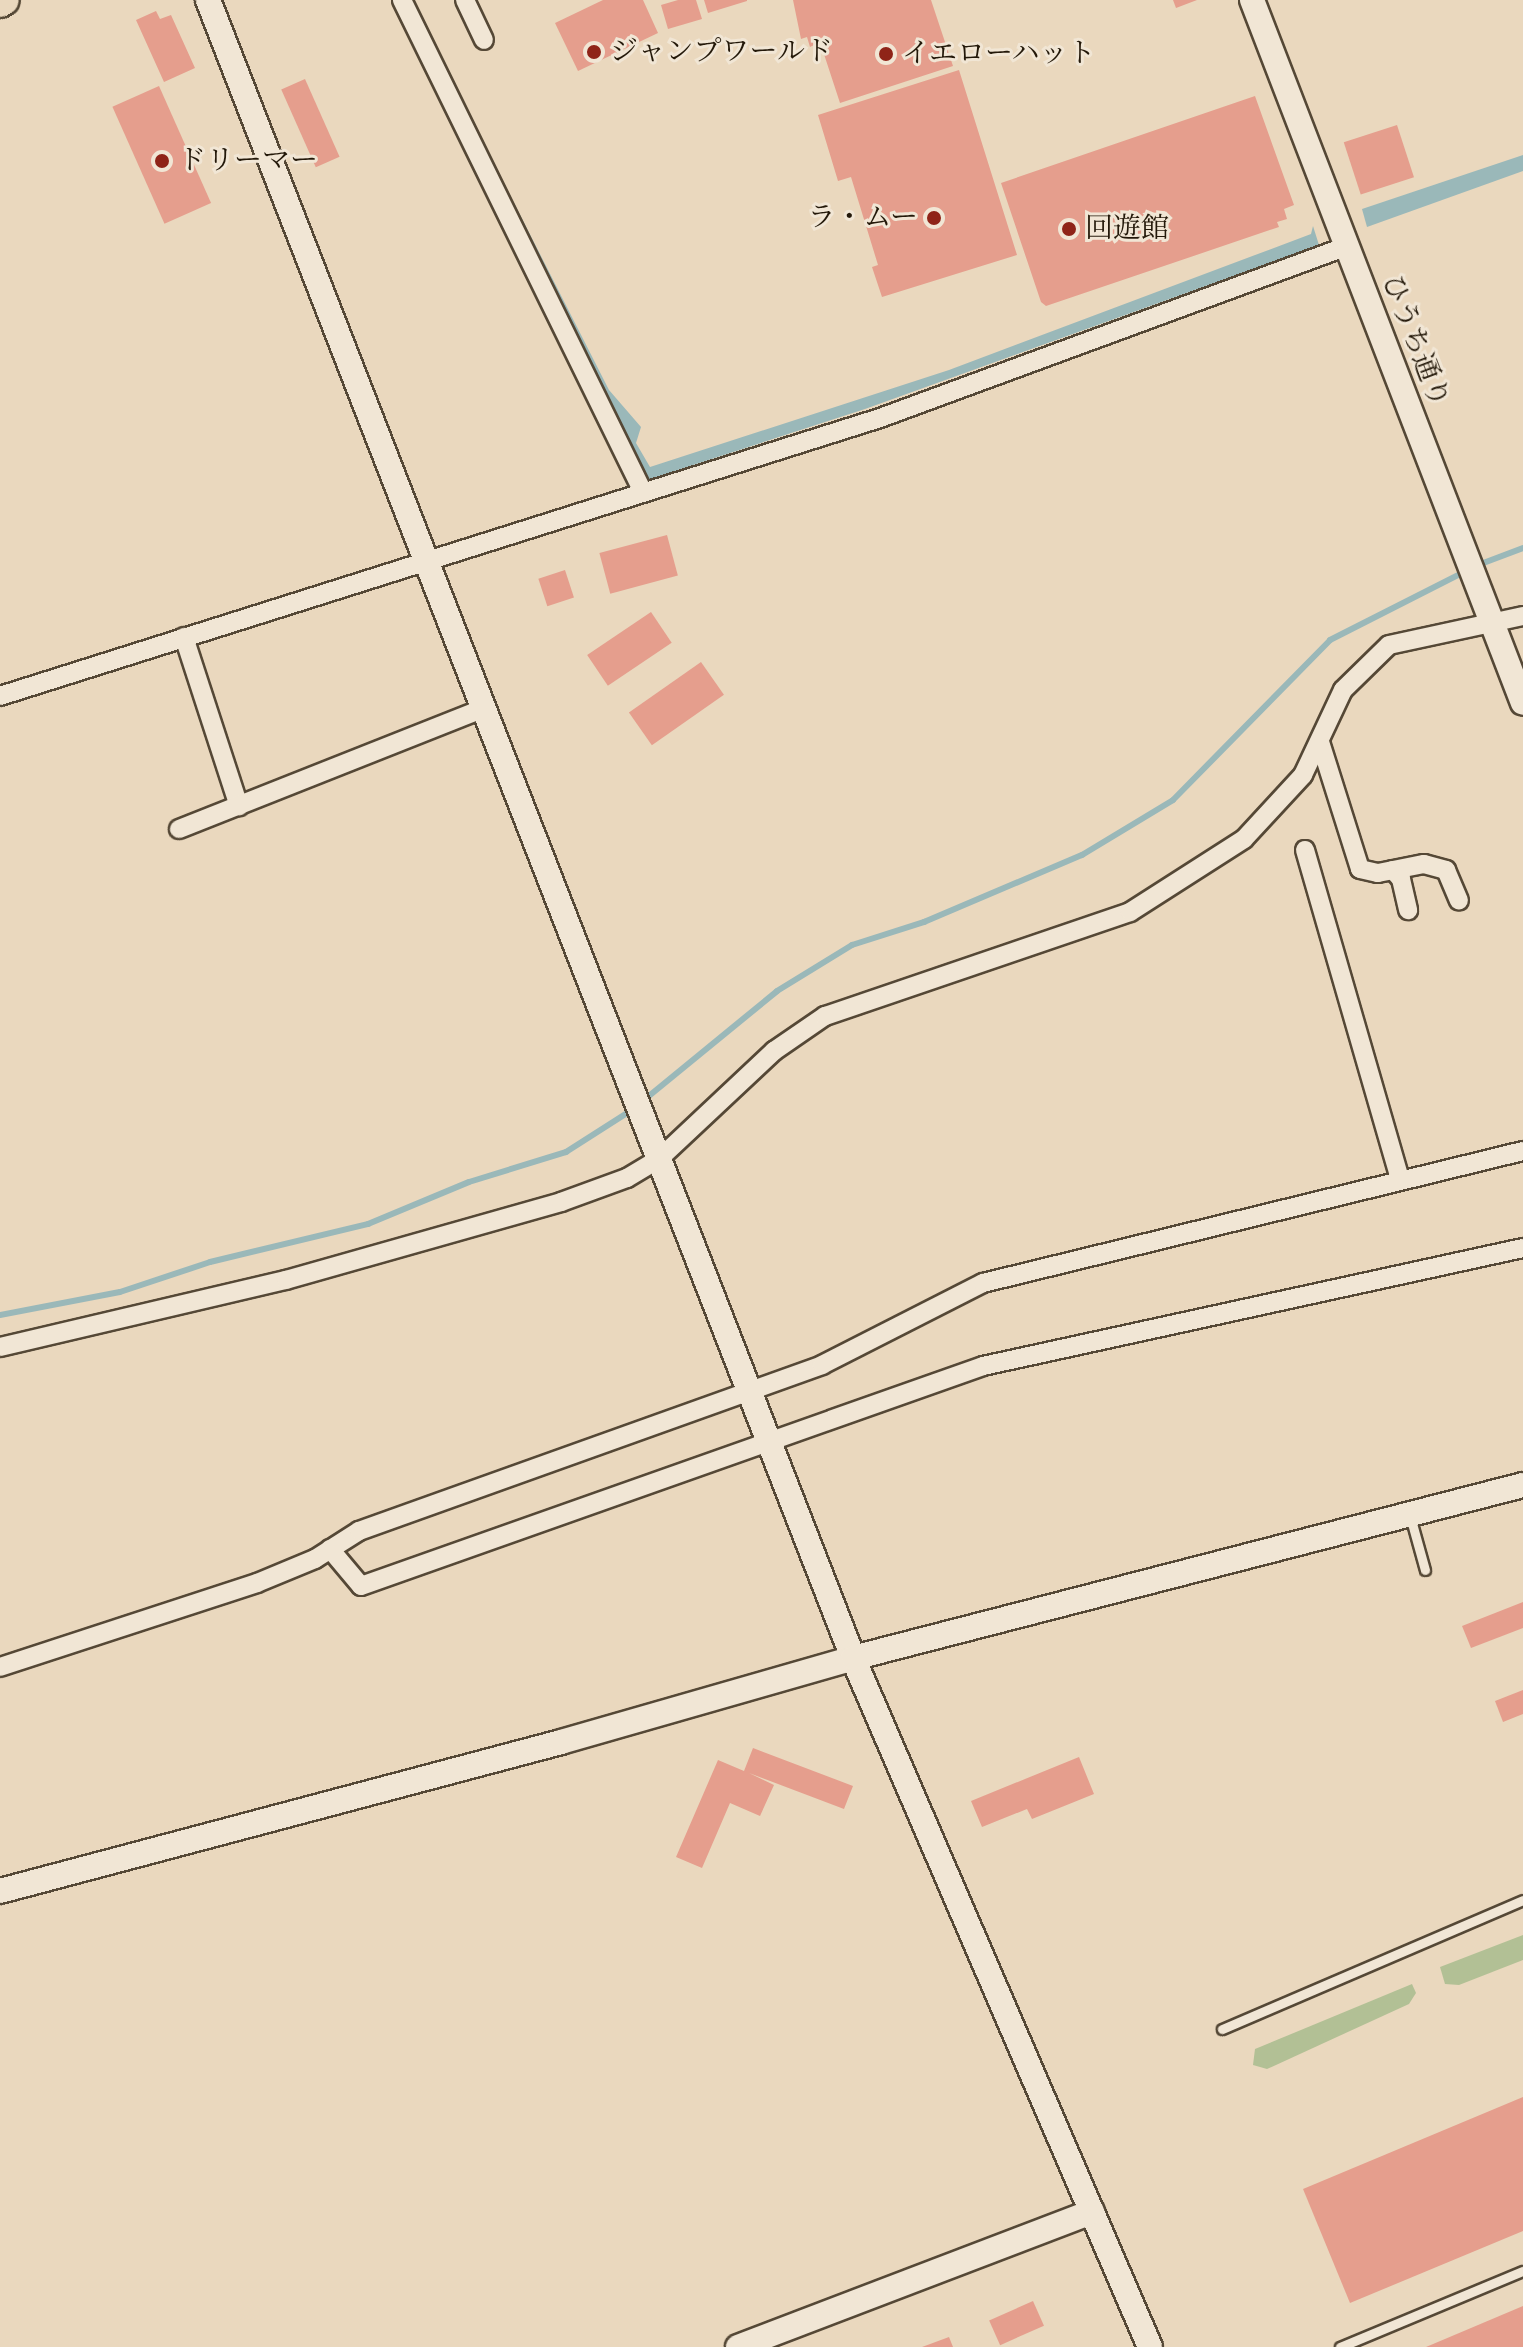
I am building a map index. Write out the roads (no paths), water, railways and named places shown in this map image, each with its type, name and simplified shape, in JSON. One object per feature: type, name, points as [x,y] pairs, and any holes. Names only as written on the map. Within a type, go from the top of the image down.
[{"type":"street","points":[[208,0],[482,709],[771,1440],[853,1658],[1150,2347]]},
{"type":"street","points":[[402,0],[643,492]]},
{"type":"street","points":[[465,0],[484,40]]},
{"type":"street","name":"ひうち通り","points":[[1252,0],[1523,703]]},
{"type":"street","points":[[0,696],[880,418],[1346,247]]},
{"type":"street","points":[[0,1347],[286,1280],[561,1202],[627,1178],[659,1159],[774,1051],[825,1016],[1103,923],[1180,883],[1266,820],[1303,775],[1343,690],[1375,654],[1408,638],[1523,616]]},
{"type":"street","points":[[184,637],[239,806]]},
{"type":"street","points":[[179,829],[482,709]]},
{"type":"street","points":[[1320,742],[1352,856],[1360,869],[1393,870],[1424,864],[1446,870],[1459,900]]},
{"type":"street","points":[[1305,850],[1400,1180]]},
{"type":"street","points":[[1393,870],[1401,879],[1408,910]]},
{"type":"street","points":[[0,1667],[257,1583],[330,1549],[359,1531],[822,1365],[983,1283],[1523,1151]]},
{"type":"street","points":[[330,1549],[356,1582],[369,1584],[983,1366],[1523,1248]]},
{"type":"street","points":[[0,1891],[561,1742],[853,1658],[1523,1485]]},
{"type":"street","points":[[738,2347],[1092,2212]]},
{"type":"lane","points":[[1410,1515],[1425,1570]]},
{"type":"lane","points":[[1222,2029],[1523,1900]]},
{"type":"lane","points":[[1340,2347],[1523,2271]]},
{"type":"water","points":[[478,132],[609,390],[641,427],[636,443],[650,467],[949,370],[1311,234],[1313,226],[1319,245],[865,409],[647,480],[473,134]]},
{"type":"water","points":[[1523,155],[1523,171],[1367,227],[1362,209]]},
{"type":"waterway","points":[[1478,565],[1523,548]]},
{"type":"waterway","points":[[644,1100],[777,991],[852,945],[924,922],[1082,855],[1173,800],[1330,640],[1468,570]]},
{"type":"waterway","points":[[0,1315],[120,1292],[210,1262],[368,1224],[469,1182],[566,1152],[632,1110]]},
{"type":"place","name":"ジャンプワールド","points":[[594,52]]},
{"type":"place","name":"イエローハット","points":[[886,54]]},
{"type":"place","name":"ドリーマー","points":[[162,161]]},
{"type":"place","name":"ラ・ムー","points":[[934,218]]},
{"type":"place","name":"回遊館","points":[[1069,229]]}]
